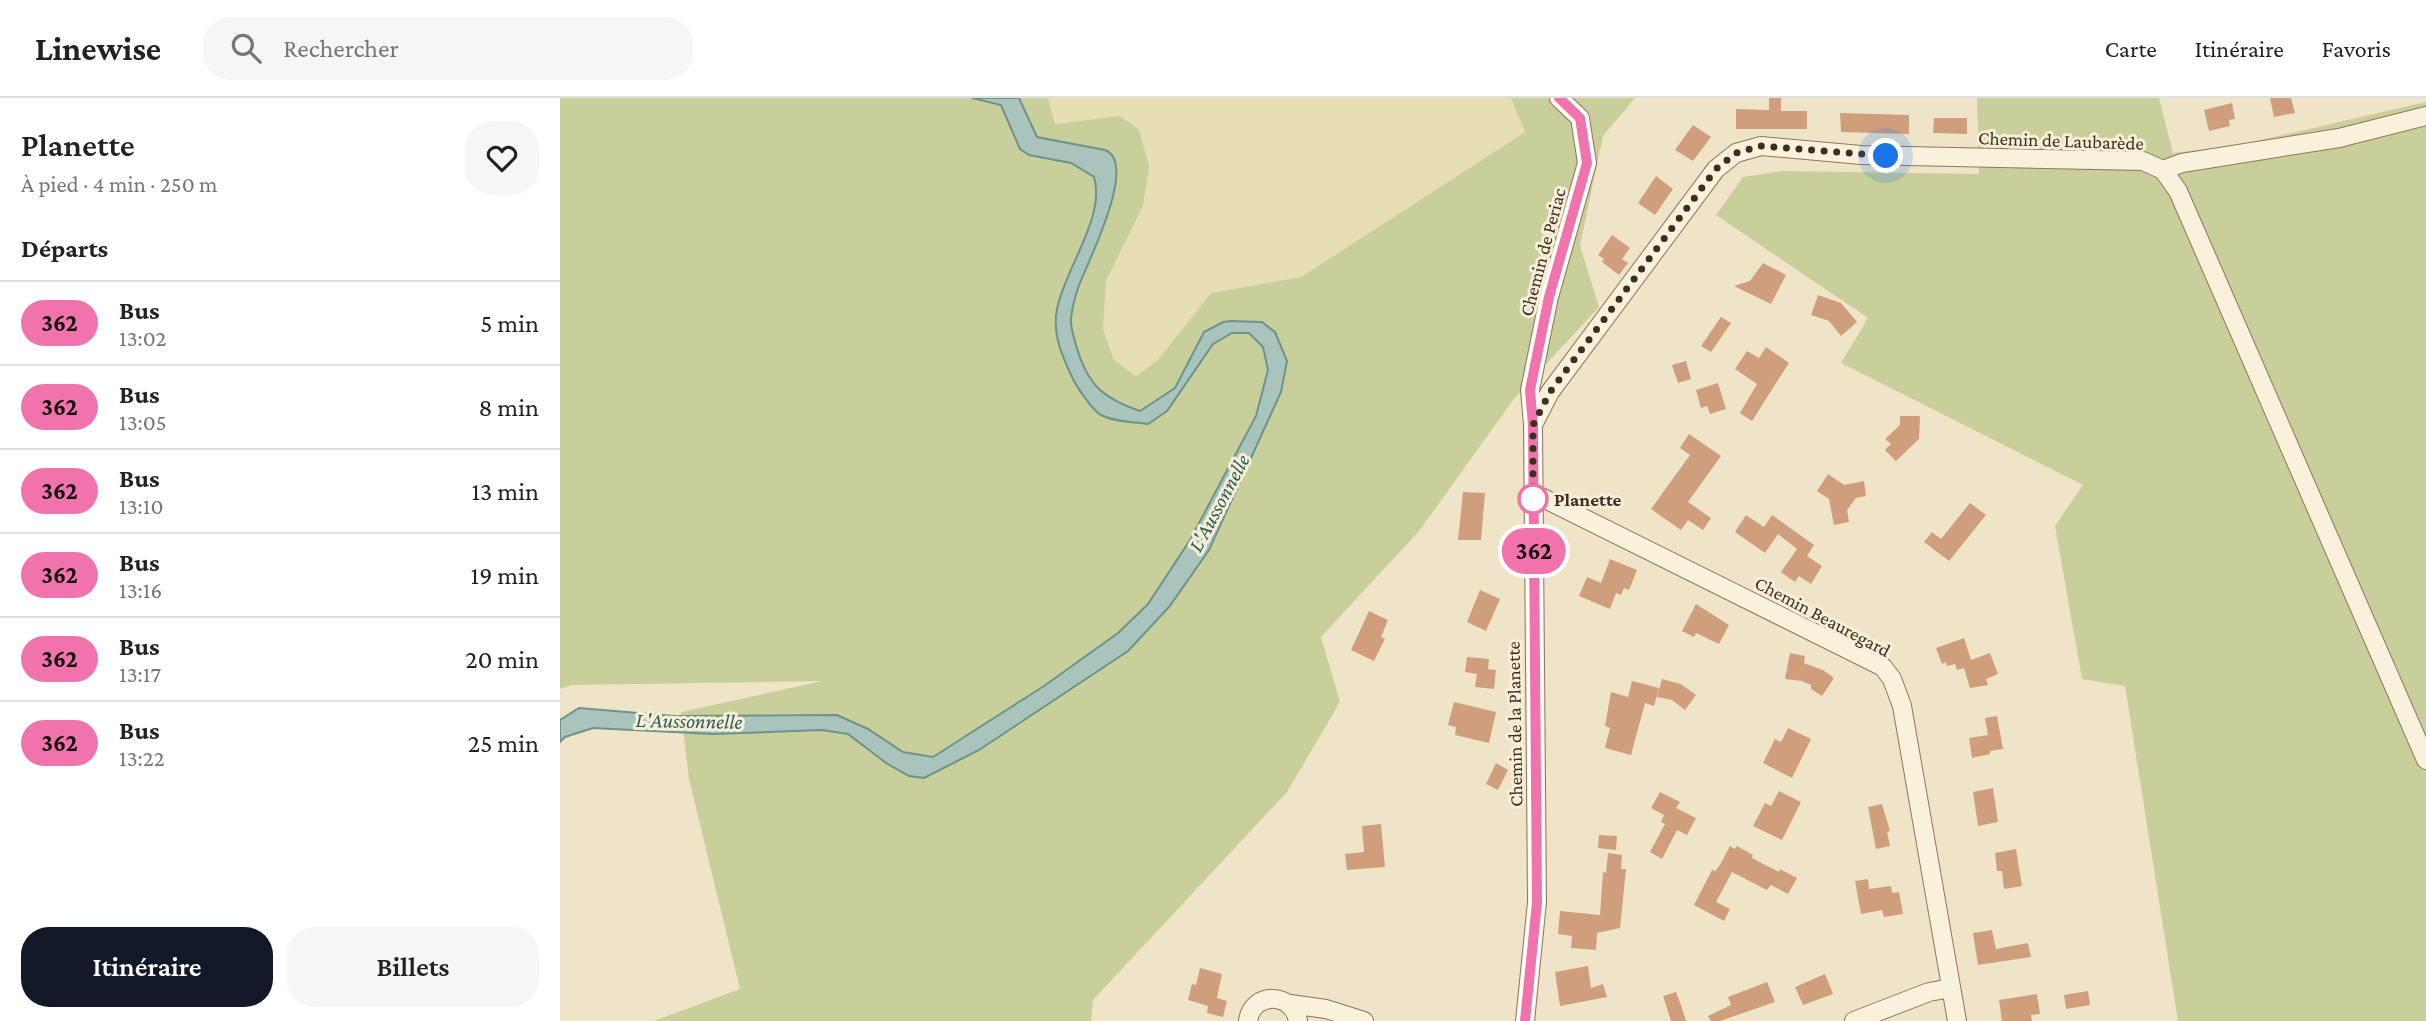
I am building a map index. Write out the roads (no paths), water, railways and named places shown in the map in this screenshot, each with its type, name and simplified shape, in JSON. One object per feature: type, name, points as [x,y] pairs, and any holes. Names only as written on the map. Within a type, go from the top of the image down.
[{"type":"street","name":"Chemin de Periac","points":[[1533,425],[1530,390],[1549,297],[1587,163],[1580,118],[1559,98]]},
{"type":"street","points":[[2163,170],[2182,163],[2339,138],[2426,116]]},
{"type":"street","name":"Chemin de Laubarède","points":[[1533,425],[1550,392],[1700,190],[1716,169],[1736,153],[1761,146],[1861,155],[2143,161],[2163,170],[2178,191],[2426,760]]},
{"type":"street","name":"Chemin de la Planette","points":[[1525,1021],[1537,902],[1533,425]]},
{"type":"street","name":"Chemin Beauregard","points":[[1533,494],[1883,667],[1892,679],[1902,706],[1957,1021]]},
{"type":"street","points":[[1854,1021],[1929,992],[1951,988]]},
{"type":"street","points":[[1248,1021],[1252,1009],[1266,999],[1283,1000],[1294,1013],[1326,1009],[1364,1021]]},
{"type":"water","name":"L'Aussonnelle","points":[[972,98],[1019,98],[1037,137],[1105,150],[1114,159],[1114,193],[1108,215],[1078,288],[1071,322],[1085,370],[1106,395],[1140,411],[1175,388],[1204,332],[1223,322],[1262,322],[1275,332],[1287,361],[1281,392],[1209,550],[1169,607],[1128,651],[979,750],[924,778],[909,776],[886,763],[848,734],[822,730],[713,734],[593,728],[565,737],[560,742],[560,720],[579,708],[674,716],[837,715],[868,729],[903,752],[933,757],[1044,686],[1118,633],[1148,604],[1190,540],[1256,416],[1268,370],[1263,347],[1249,333],[1232,333],[1213,344],[1167,411],[1148,424],[1112,419],[1098,413],[1072,377],[1062,353],[1056,327],[1061,293],[1090,226],[1096,192],[1094,177],[1071,163],[1029,155],[1020,149],[1001,105]]},
{"type":"place","name":"Planette","points":[[1533,499]]}]
